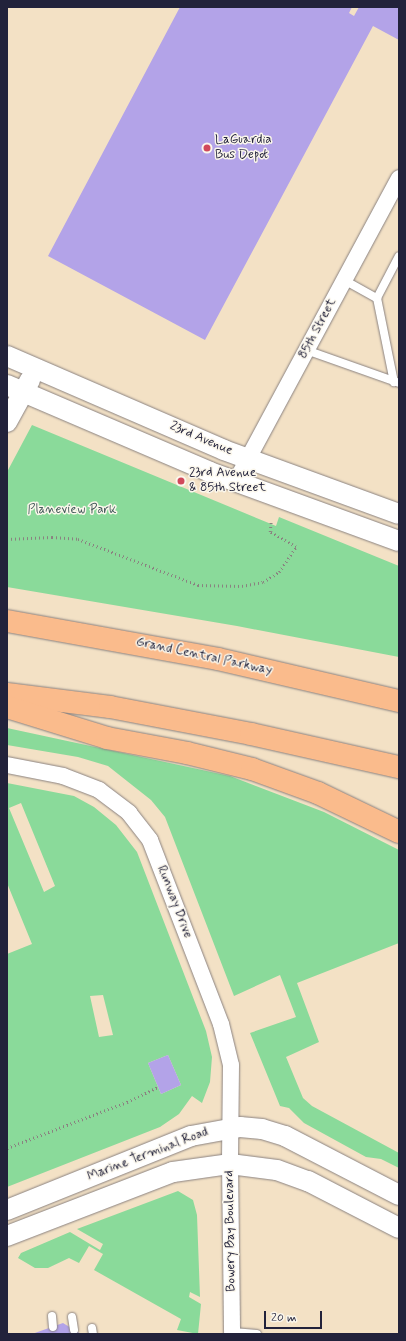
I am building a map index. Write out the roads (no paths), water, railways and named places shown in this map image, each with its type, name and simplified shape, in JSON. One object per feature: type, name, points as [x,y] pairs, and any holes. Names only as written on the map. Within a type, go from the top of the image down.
[{"type":"highway","name":"Grand Central Parkway","points":[[7,621],[218,659],[399,701]]},
{"type":"highway","points":[[7,694],[117,708],[399,767]]},
{"type":"highway","points":[[7,707],[107,738],[187,753],[252,769],[318,793],[399,832]]},
{"type":"street","name":"85th Street","points":[[236,481],[399,178]]},
{"type":"street","name":"23rd Avenue","points":[[7,356],[249,459],[399,514]]},
{"type":"street","points":[[7,422],[15,389],[36,368]]},
{"type":"street","name":"23rd Avenue","points":[[15,389],[236,481],[399,541]]},
{"type":"street","name":"Runway Drive","points":[[7,765],[55,774],[88,784],[121,805],[144,829],[226,1038],[231,1065],[231,1128]]},
{"type":"street","name":"Bowery Bay Boulevard","points":[[231,1128],[230,1164],[233,1333]]},
{"type":"street","name":"Marine Terminal Road","points":[[7,1210],[191,1136],[231,1128],[252,1128],[285,1136],[399,1195]]},
{"type":"street","name":"Marine Terminal Road","points":[[7,1236],[173,1172],[230,1164],[277,1170],[308,1181],[399,1228]]},
{"type":"lane","points":[[397,382],[377,298],[399,256]]},
{"type":"lane","points":[[344,280],[377,298]]},
{"type":"lane","points":[[306,350],[397,382]]},
{"type":"lane","points":[[52,1316],[53,1327]]},
{"type":"lane","points":[[72,1317],[74,1330]]},
{"type":"lane","points":[[233,1333],[256,1333]]},
{"type":"place","name":"LaGuardia Bus Depot","points":[[207,148]]},
{"type":"place","name":"23rd Avenue & 85th Street","points":[[181,481]]},
{"type":"park label","name":"Planeview Park","points":[[72,510]]}]
